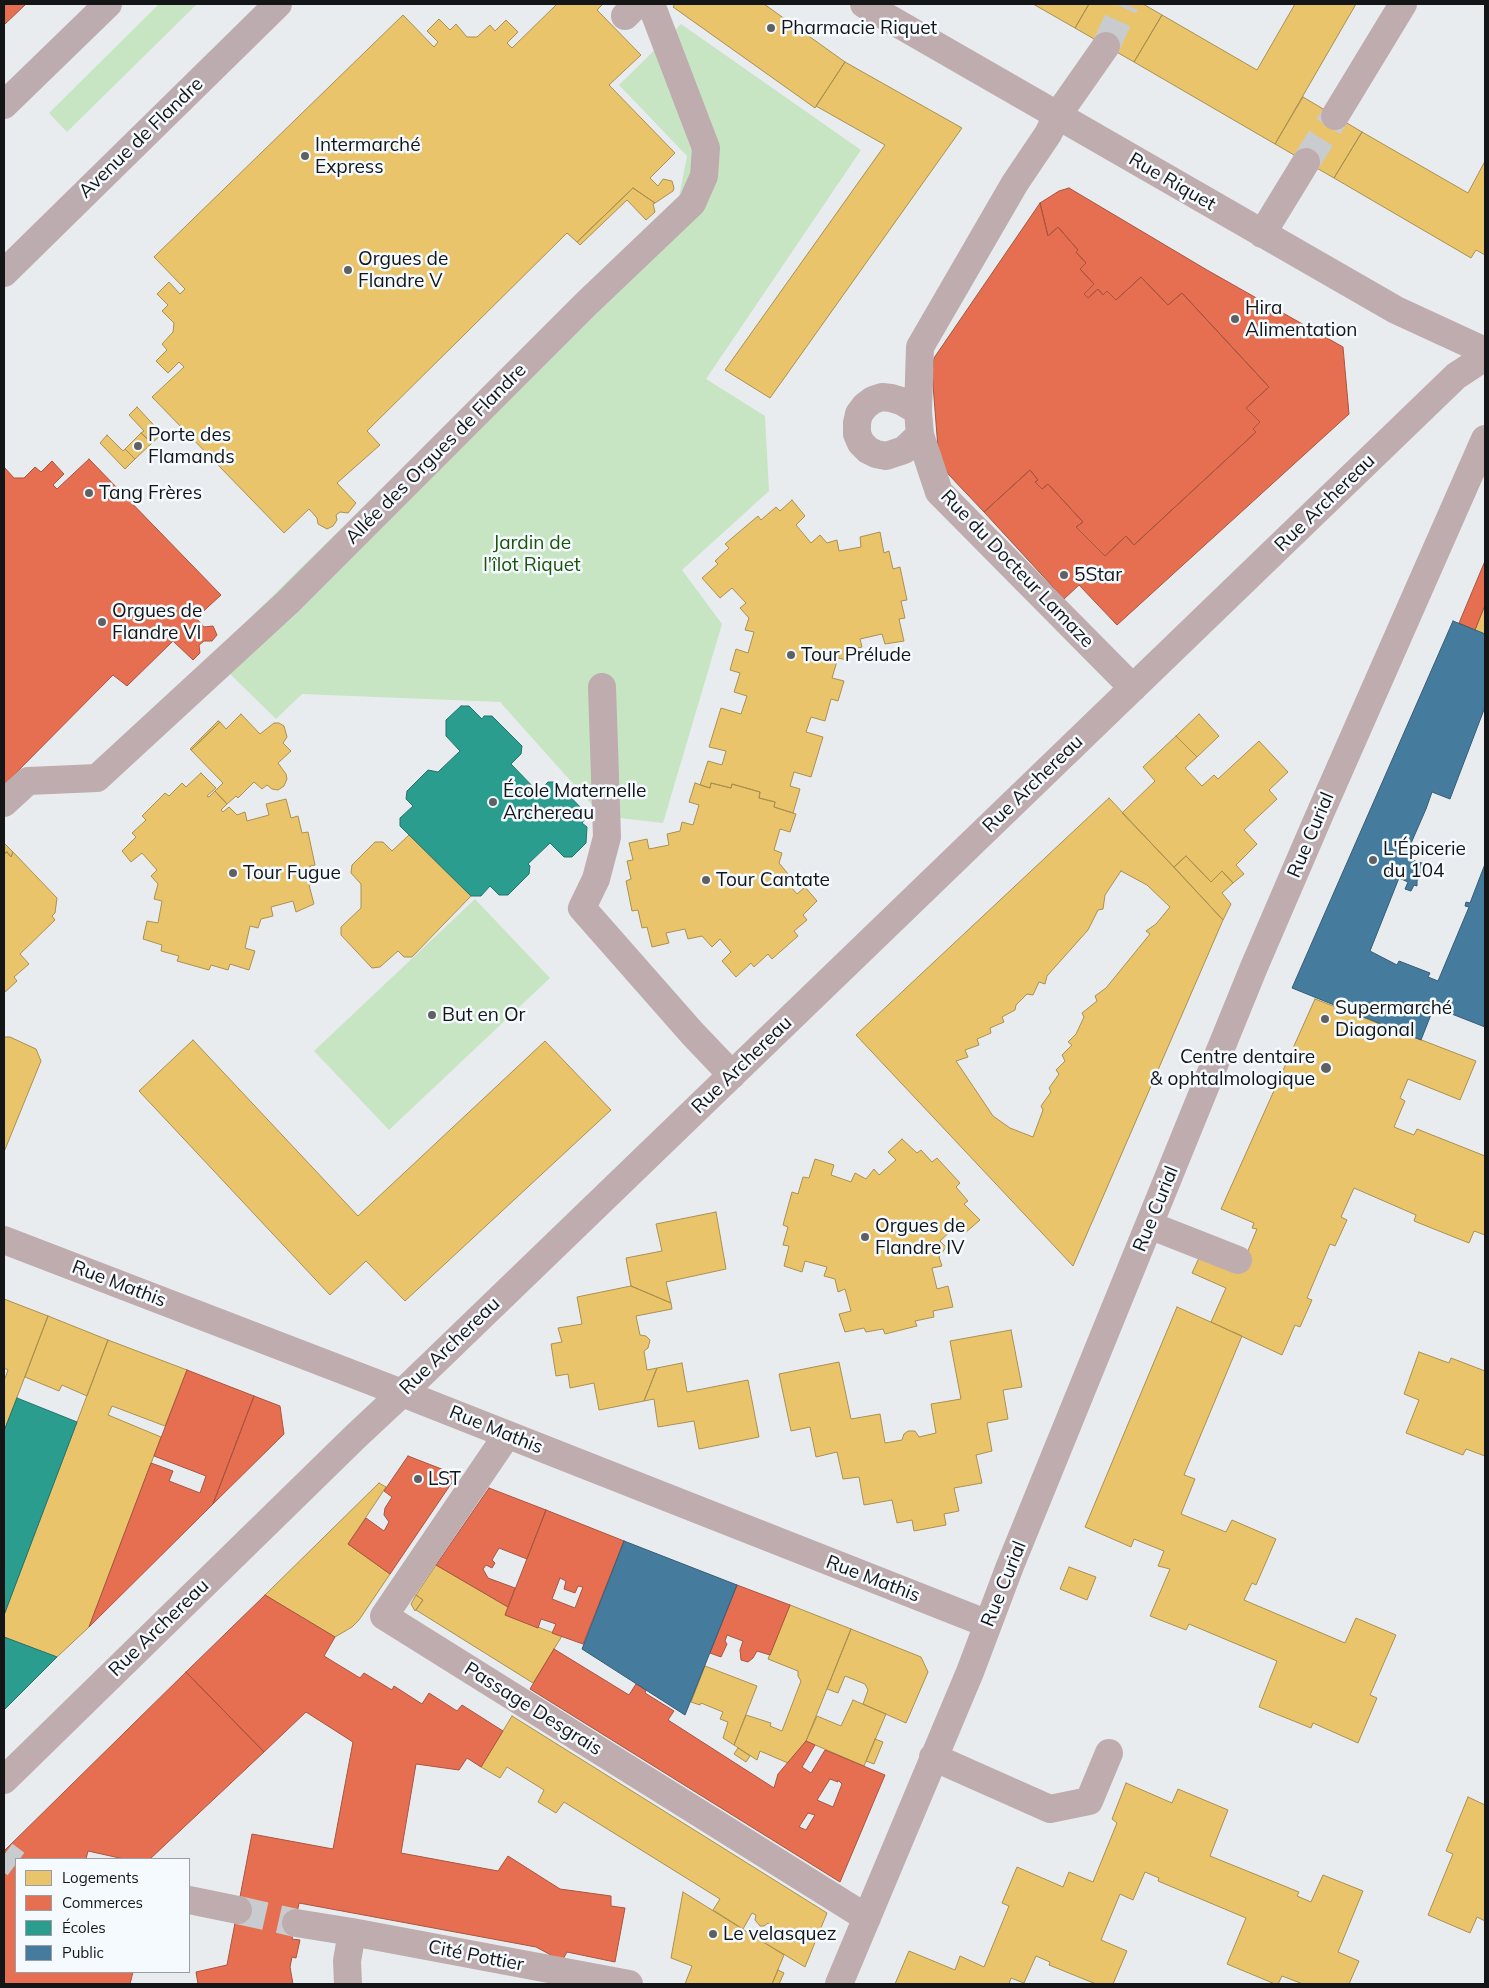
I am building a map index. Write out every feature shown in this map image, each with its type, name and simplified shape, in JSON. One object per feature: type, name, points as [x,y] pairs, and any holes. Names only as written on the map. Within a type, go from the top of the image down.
[{"type":"main road","points":[[4,105],[108,4]]},
{"type":"main road","name":"Avenue de Flandre","points":[[4,273],[278,4]]},
{"type":"street","name":"Allée des Orgues de Flandre","points":[[4,803],[28,782],[97,778],[288,602],[586,304],[692,203],[704,176],[706,148],[651,4]]},
{"type":"street","name":"Rue Riquet","points":[[864,4],[1396,310],[1485,351]]},
{"type":"street","points":[[1335,116],[1404,4]]},
{"type":"street","name":"Rue du Docteur Lamaze","points":[[1106,46],[1057,116],[1048,134],[1015,183],[920,348],[919,423],[938,492],[1133,688]]},
{"type":"street","points":[[1262,234],[1306,162]]},
{"type":"street","name":"Rue Archereau","points":[[4,1780],[340,1450],[402,1393],[1456,376],[1485,357]]},
{"type":"street","name":"Rue Curial","points":[[839,1984],[970,1672],[1149,1226],[1318,816],[1485,439]]},
{"type":"street","points":[[602,687],[607,837],[596,879],[582,908],[692,1034],[732,1075]]},
{"type":"street","points":[[1149,1226],[1238,1260]]},
{"type":"street","name":"Rue Mathis","points":[[4,1240],[402,1393],[988,1624]]},
{"type":"street","name":"Passage Desgrais","points":[[507,1435],[384,1616],[867,1918]]},
{"type":"street","points":[[933,1757],[1050,1809],[1089,1801],[1109,1753]]},
{"type":"street","points":[[190,1900],[238,1910]]},
{"type":"street","name":"Cité Pottier","points":[[296,1923],[629,1984]]},
{"type":"street","points":[[348,1984],[347,1961],[352,1932]]},
{"type":"green space","points":[[159,4],[197,4],[67,132],[49,113]]},
{"type":"green space","name":"Jardin de l'îlot Riquet","points":[[681,24],[861,150],[706,379],[765,416],[769,491],[682,570],[722,624],[663,823],[602,816],[500,702],[302,694],[276,719],[228,672],[196,671],[679,197],[687,156],[619,85]]},
{"type":"green space","name":"But en Or","points":[[475,899],[550,978],[389,1130],[314,1051]]},
{"type":"building: Logements","name":"Orgues de Flandre V","points":[[557,4],[603,4],[597,10],[641,55],[609,85],[675,153],[650,178],[658,186],[663,179],[672,181],[673,191],[655,203],[633,188],[577,242],[567,233],[367,431],[380,445],[337,483],[356,503],[348,513],[340,512],[336,515],[337,520],[333,526],[327,529],[318,524],[317,518],[309,509],[284,533],[152,397],[184,367],[179,362],[168,373],[156,361],[167,350],[162,344],[173,332],[174,323],[162,311],[168,305],[157,294],[169,282],[180,294],[185,289],[154,257],[403,15],[434,47],[438,42],[427,31],[439,19],[450,30],[456,24],[467,37],[477,37],[490,25],[495,31],[506,20],[518,32],[507,43],[512,48]]},
{"type":"building: Logements","points":[[675,4],[764,4],[845,62],[815,108],[673,7]]},
{"type":"building: Logements","points":[[1033,4],[1089,4],[1075,28]]},
{"type":"building: Logements","points":[[1089,4],[1143,4],[1162,15],[1134,62],[1075,28]]},
{"type":"building: Logements","points":[[1295,4],[1356,4],[1275,144],[1134,62],[1162,15],[1257,70]]},
{"type":"building: Logements","points":[[845,62],[962,128],[770,398],[725,370],[885,145],[816,106]]},
{"type":"building: Logements","points":[[1303,97],[1362,132],[1334,178],[1275,144]]},
{"type":"building: Logements","points":[[1362,132],[1468,193],[1485,161],[1485,255],[1476,250],[1471,258],[1334,178]]},
{"type":"building: Logements","points":[[633,188],[655,203],[653,204],[655,212],[646,220],[627,200],[580,245],[577,242]]},
{"type":"building: Logements","points":[[137,407],[162,434],[152,443],[141,433],[144,431],[129,415]]},
{"type":"building: Logements","name":"Porte des Flamands","points":[[141,433],[152,443],[135,459],[125,449]]},
{"type":"building: Logements","points":[[107,435],[123,451],[125,449],[135,459],[125,469],[100,443]]},
{"type":"building: Logements","name":"Tour Prélude","points":[[792,500],[805,516],[796,525],[811,543],[820,535],[827,543],[837,540],[839,551],[861,547],[860,537],[880,532],[884,553],[889,551],[893,569],[900,567],[907,600],[901,601],[905,618],[899,619],[904,641],[885,644],[882,634],[860,639],[862,647],[851,650],[847,660],[838,658],[832,678],[844,681],[838,701],[831,699],[825,721],[811,717],[806,732],[823,737],[811,777],[794,772],[790,786],[800,789],[793,813],[774,807],[775,802],[759,798],[760,792],[732,784],[731,788],[711,783],[710,788],[700,785],[708,761],[722,765],[726,751],[709,747],[721,708],[741,714],[747,696],[734,692],[740,673],[730,670],[736,649],[748,653],[754,632],[745,630],[749,618],[740,608],[746,603],[732,588],[720,598],[702,578],[718,564],[715,561],[729,548],[725,544],[758,516],[761,520],[776,507],[780,511]]},
{"type":"building: Logements","points":[[1485,605],[1485,634],[1475,630]]},
{"type":"building: Logements","points":[[241,714],[260,734],[274,723],[284,726],[287,737],[283,743],[291,751],[278,763],[286,774],[287,779],[284,786],[278,790],[272,789],[267,785],[262,789],[254,782],[238,798],[236,796],[227,804],[215,791],[223,783],[191,750],[220,722],[226,729]]},
{"type":"building: Logements","points":[[1199,714],[1219,736],[1197,757],[1176,736]]},
{"type":"building: Logements","points":[[218,721],[220,722],[191,750],[190,749]]},
{"type":"building: Logements","points":[[1176,736],[1197,757],[1185,768],[1202,786],[1214,775],[1218,779],[1259,741],[1288,772],[1269,790],[1277,799],[1244,830],[1257,844],[1236,865],[1244,874],[1233,883],[1222,871],[1211,882],[1186,856],[1174,867],[1122,813],[1155,781],[1143,767]]},
{"type":"building: Logements","name":"Tour Fugue","points":[[201,773],[216,788],[207,796],[209,797],[215,791],[227,804],[221,810],[223,812],[229,807],[237,815],[245,812],[247,821],[269,815],[266,804],[286,799],[291,818],[298,816],[302,833],[308,832],[315,865],[310,866],[314,884],[309,885],[314,904],[296,912],[293,901],[271,907],[273,916],[261,919],[258,928],[250,926],[245,948],[255,951],[249,970],[230,964],[228,970],[211,965],[209,970],[177,961],[179,956],[161,951],[162,945],[143,939],[147,921],[158,923],[162,901],[154,899],[158,884],[151,876],[157,870],[142,853],[131,862],[122,851],[136,837],[132,833],[146,820],[142,816],[165,793],[169,796],[182,783],[186,787]]},
{"type":"building: Logements","name":"Tour Cantate","points":[[695,783],[710,788],[711,783],[731,788],[732,784],[760,792],[759,798],[775,802],[774,807],[796,814],[790,832],[780,829],[774,850],[782,853],[779,863],[789,875],[784,879],[797,894],[805,887],[817,901],[803,915],[807,920],[794,931],[798,936],[772,959],[768,954],[754,967],[751,963],[736,977],[722,961],[731,952],[720,939],[712,947],[702,936],[688,939],[685,929],[666,933],[669,943],[652,947],[647,927],[642,928],[638,910],[632,911],[626,881],[631,879],[627,861],[633,860],[629,843],[647,839],[649,849],[669,845],[667,834],[680,831],[682,822],[693,825],[699,805],[689,802]]},
{"type":"building: Logements","points":[[1109,798],[1223,920],[1073,1266],[856,1035]],"holes":[[[1121,871],[1147,885],[1170,907],[1156,924],[1146,931],[1150,934],[1106,988],[1095,996],[1097,1001],[1082,1013],[1084,1017],[1076,1034],[1068,1042],[1072,1045],[1062,1055],[1065,1061],[1056,1070],[1059,1074],[1049,1088],[1051,1092],[1041,1106],[1043,1110],[1033,1137],[1010,1128],[993,1116],[956,1061],[968,1057],[965,1050],[979,1045],[977,1039],[991,1033],[990,1028],[1004,1022],[1002,1017],[1015,1010],[1016,1005],[1027,994],[1033,995],[1039,982],[1045,984],[1047,976],[1088,930],[1098,910],[1103,909],[1105,895]]]},
{"type":"building: Logements","points":[[409,835],[471,896],[412,957],[404,957],[398,951],[380,967],[372,968],[341,935],[341,927],[361,908],[361,884],[351,873],[352,865],[375,842],[383,842],[392,851]]},
{"type":"building: Logements","points":[[4,843],[13,852],[11,857],[7,852],[4,854]]},
{"type":"building: Logements","points":[[7,852],[11,857],[13,852],[57,898],[55,913],[52,916],[55,920],[20,954],[29,964],[14,977],[17,981],[4,993],[4,854]]},
{"type":"building: Logements","points":[[1186,856],[1211,882],[1222,871],[1233,883],[1222,893],[1231,904],[1223,920],[1174,867]]},
{"type":"building: Logements","points":[[1315,999],[1476,1061],[1460,1100],[1408,1079],[1400,1098],[1405,1101],[1394,1127],[1414,1135],[1417,1129],[1485,1156],[1485,1235],[1474,1231],[1469,1243],[1414,1221],[1416,1215],[1354,1188],[1341,1217],[1347,1220],[1335,1246],[1330,1244],[1307,1298],[1312,1300],[1300,1327],[1295,1325],[1282,1355],[1211,1322],[1226,1288],[1192,1273],[1199,1258],[1247,1253],[1257,1229],[1252,1228],[1254,1223],[1221,1209]]},
{"type":"building: Logements","points":[[4,1037],[10,1037],[36,1049],[41,1061],[4,1152]]},
{"type":"building: Logements","points":[[193,1040],[358,1216],[545,1041],[611,1110],[405,1301],[366,1261],[330,1295],[139,1091]]},
{"type":"building: Logements","name":"Orgues de Flandre IV","points":[[902,1139],[917,1153],[921,1150],[932,1162],[937,1158],[960,1183],[956,1187],[968,1201],[964,1204],[980,1220],[965,1233],[957,1225],[940,1241],[946,1247],[939,1257],[942,1266],[932,1268],[937,1289],[948,1286],[953,1307],[933,1311],[934,1317],[915,1321],[917,1326],[885,1334],[883,1329],[866,1332],[864,1328],[845,1332],[839,1314],[851,1311],[845,1289],[838,1292],[835,1279],[824,1276],[827,1267],[805,1261],[802,1272],[784,1266],[789,1246],[783,1245],[788,1227],[783,1225],[792,1192],[798,1194],[803,1177],[809,1178],[815,1159],[834,1165],[831,1175],[851,1182],[855,1173],[866,1179],[874,1169],[879,1175],[896,1160],[888,1152]]},
{"type":"building: Logements","points":[[716,1212],[726,1269],[666,1282],[671,1303],[631,1286],[626,1258],[662,1251],[656,1224]]},
{"type":"building: Logements","points":[[631,1286],[671,1303],[672,1309],[636,1316],[640,1335],[646,1336],[650,1340],[648,1348],[644,1351],[647,1370],[657,1368],[644,1401],[599,1410],[594,1383],[570,1388],[568,1374],[556,1376],[551,1344],[562,1342],[558,1328],[582,1324],[577,1297]]},
{"type":"building: Logements","points":[[4,1299],[48,1316],[4,1431],[4,1381],[8,1370],[4,1368]]},
{"type":"building: Logements","points":[[1177,1307],[1242,1336],[1184,1475],[1195,1479],[1181,1514],[1226,1532],[1232,1520],[1276,1539],[1256,1585],[1252,1583],[1244,1600],[1345,1643],[1356,1618],[1396,1635],[1370,1695],[1377,1698],[1358,1743],[1313,1723],[1311,1728],[1259,1707],[1277,1661],[1189,1624],[1186,1630],[1150,1616],[1170,1569],[1158,1566],[1164,1551],[1134,1539],[1131,1547],[1085,1527]]},
{"type":"building: Logements","points":[[48,1316],[108,1340],[87,1396],[62,1385],[59,1391],[25,1377]]},
{"type":"building: Logements","points":[[1011,1330],[1022,1387],[1003,1390],[1008,1419],[987,1423],[992,1451],[976,1455],[982,1483],[954,1488],[959,1511],[944,1514],[946,1525],[914,1531],[912,1520],[897,1523],[892,1500],[864,1505],[859,1477],[843,1479],[837,1452],[816,1457],[810,1427],[791,1431],[779,1374],[839,1362],[851,1419],[880,1414],[885,1443],[902,1440],[904,1434],[908,1431],[915,1431],[919,1437],[936,1433],[931,1404],[961,1399],[950,1341]]},
{"type":"building: Logements","points":[[108,1340],[187,1370],[165,1426],[112,1406],[108,1415],[161,1437],[89,1627],[57,1657],[4,1637],[4,1615]]},
{"type":"building: Logements","points":[[1419,1352],[1449,1363],[1451,1358],[1485,1371],[1485,1456],[1466,1449],[1463,1455],[1406,1433],[1419,1400],[1404,1394]]},
{"type":"building: Logements","points":[[682,1363],[687,1392],[748,1380],[759,1437],[699,1449],[694,1421],[658,1427],[654,1399],[644,1401],[657,1368]]},
{"type":"building: Logements","points":[[379,1483],[386,1487],[348,1544],[390,1574],[359,1620],[352,1627],[335,1637],[265,1595]]},
{"type":"building: Logements","points":[[436,1565],[508,1607],[505,1615],[562,1636],[533,1683],[416,1610],[423,1600],[416,1595]]},
{"type":"building: Logements","points":[[1069,1567],[1096,1577],[1087,1600],[1060,1589]]},
{"type":"building: Logements","points":[[416,1595],[423,1600],[415,1611],[411,1604]]},
{"type":"building: Logements","points":[[790,1605],[851,1629],[806,1741],[788,1763],[760,1751],[757,1760],[734,1745],[746,1715],[771,1723],[770,1726],[782,1731],[801,1681],[798,1671],[768,1659]]},
{"type":"building: Logements","points":[[851,1629],[921,1657],[928,1672],[906,1723],[863,1704],[868,1690],[865,1684],[845,1676],[838,1693],[827,1689]]},
{"type":"building: Logements","points":[[705,1666],[757,1686],[734,1745],[723,1738],[728,1722],[720,1719],[723,1712],[701,1703],[700,1705],[691,1702]]},
{"type":"building: Logements","points":[[853,1700],[886,1714],[864,1766],[806,1741],[817,1716],[841,1726]]},
{"type":"building: Logements","points":[[512,1716],[827,1913],[805,1967],[760,1940],[771,1925],[768,1923],[760,1926],[755,1920],[756,1915],[752,1913],[743,1929],[713,1910],[720,1899],[564,1802],[556,1813],[538,1802],[544,1790],[507,1767],[500,1778],[481,1767]]},
{"type":"building: Logements","points":[[875,1739],[883,1742],[874,1764],[866,1761]]},
{"type":"building: Logements","points":[[738,1748],[750,1756],[746,1762],[734,1754]]},
{"type":"building: Logements","points":[[1126,1783],[1172,1803],[1178,1789],[1228,1810],[1210,1856],[1299,1892],[1297,1896],[1311,1902],[1323,1875],[1363,1891],[1338,1952],[1359,1961],[1349,1984],[1303,1984],[1282,1976],[1278,1984],[1275,1984],[1227,1964],[1246,1918],[1158,1881],[1159,1878],[1145,1872],[1133,1900],[1120,1894],[1101,1940],[1127,1951],[1113,1984],[1096,1984],[1049,1965],[1050,1962],[1036,1956],[1024,1983],[1011,1978],[1009,1984],[895,1984],[909,1951],[955,1970],[960,1956],[984,1967],[1009,1906],[1002,1903],[1017,1867],[1063,1887],[1069,1872],[1093,1882],[1117,1823],[1112,1819]]},
{"type":"building: Logements","points":[[1468,1797],[1485,1805],[1485,1921],[1477,1917],[1470,1933],[1428,1915],[1453,1854],[1446,1851]]},
{"type":"building: Logements","name":"Le velasquez","points":[[683,1892],[784,1955],[772,1984],[685,1984],[692,1966],[671,1958]]},
{"type":"building: Logements","points":[[778,1970],[784,1973],[779,1984],[772,1984]]},
{"type":"building: Commerces","points":[[4,4],[26,4],[4,25]]},
{"type":"building: Commerces","points":[[1069,188],[1207,270],[1343,347],[1349,414],[1117,625],[1079,585],[1064,599],[984,512],[1030,470],[1038,480],[1035,482],[1042,489],[1048,484],[1083,522],[1076,527],[1105,556],[1126,536],[1134,545],[1256,432],[1253,429],[1260,422],[1246,408],[1269,387],[1182,293],[1168,305],[1141,277],[1116,300],[1107,291],[1103,295],[1098,289],[1088,298],[1084,294],[1094,284],[1080,269],[1086,263],[1076,252],[1078,250],[1058,227],[1048,236],[1040,203],[1059,191]]},
{"type":"building: Commerces","points":[[1040,203],[1048,236],[1058,227],[1078,250],[1076,252],[1086,263],[1080,269],[1094,284],[1084,294],[1088,298],[1098,289],[1103,295],[1107,291],[1116,300],[1141,277],[1168,305],[1182,293],[1269,387],[1246,408],[1260,422],[1253,429],[1256,432],[1134,545],[1126,536],[1105,556],[1076,527],[1083,522],[1048,484],[1042,489],[1035,482],[1038,480],[1030,470],[984,512],[949,475],[943,466],[938,448],[932,372],[934,358]]},
{"type":"building: Commerces","name":"Orgues de Flandre VI","points":[[89,459],[221,595],[196,618],[204,627],[213,626],[217,635],[212,641],[204,641],[199,645],[200,653],[193,660],[173,641],[127,686],[113,675],[4,785],[4,467],[14,478],[24,478],[35,467],[41,472],[52,461],[64,474],[53,485],[57,489]]},
{"type":"building: Commerces","points":[[1485,561],[1485,605],[1475,630],[1459,623]]},
{"type":"building: Commerces","points":[[187,1370],[254,1396],[213,1504],[89,1627],[151,1463],[173,1471],[169,1481],[200,1493],[206,1476],[154,1456]]},
{"type":"building: Commerces","points":[[254,1396],[280,1406],[284,1434],[213,1504]]},
{"type":"building: Commerces","points":[[408,1456],[457,1475],[390,1574],[348,1544],[366,1518],[384,1531],[389,1522],[384,1515],[385,1508],[392,1497],[384,1491]]},
{"type":"building: Commerces","points":[[489,1488],[546,1510],[527,1559],[499,1548],[492,1560],[495,1563],[492,1568],[486,1565],[483,1569],[488,1578],[515,1588],[508,1607],[436,1565]]},
{"type":"building: Commerces","points":[[546,1510],[624,1541],[583,1644],[552,1633],[556,1624],[541,1619],[538,1628],[505,1615]],"holes":[[[560,1578],[566,1581],[564,1589],[575,1593],[578,1586],[583,1587],[575,1608],[552,1599]]]},
{"type":"building: Commerces","points":[[737,1585],[790,1605],[770,1655],[757,1651],[748,1662],[741,1660],[740,1650],[743,1641],[727,1635],[725,1641],[727,1644],[721,1657],[710,1653]]},
{"type":"building: Commerces","points":[[265,1595],[335,1637],[324,1656],[360,1678],[364,1673],[392,1690],[394,1686],[422,1704],[429,1693],[457,1711],[462,1705],[503,1731],[481,1767],[467,1758],[459,1770],[416,1764],[401,1853],[498,1871],[508,1856],[560,1889],[611,1896],[611,1906],[625,1908],[615,1962],[567,1952],[562,1961],[536,1947],[299,1903],[292,1939],[300,1940],[296,1958],[292,1957],[290,1967],[293,1984],[198,1984],[196,1972],[227,1965],[252,1834],[333,1849],[353,1742],[306,1712],[264,1752],[186,1672]]},
{"type":"building: Commerces","points":[[554,1649],[629,1695],[636,1684],[646,1690],[645,1693],[674,1711],[668,1720],[774,1788],[778,1774],[806,1741],[815,1745],[802,1767],[811,1773],[825,1750],[885,1775],[840,1882],[530,1689]],"holes":[[[830,1779],[838,1782],[838,1780],[842,1784],[833,1807],[817,1800]],[[808,1813],[815,1815],[806,1830],[799,1827]]]},
{"type":"building: Commerces","points":[[186,1672],[264,1752],[151,1858],[120,1858],[88,1851],[86,1858],[15,1858],[15,1973],[133,1973],[130,1984],[4,1984],[4,1851]]},
{"type":"building: Écoles","name":"École Maternelle Archereau","points":[[461,706],[469,706],[482,719],[484,716],[492,716],[522,746],[521,754],[511,764],[538,792],[548,782],[556,782],[585,812],[585,819],[582,823],[587,827],[586,843],[572,857],[564,857],[550,843],[528,864],[530,866],[529,874],[508,895],[499,895],[490,886],[481,896],[471,896],[400,826],[400,818],[413,806],[406,799],[407,791],[428,770],[438,772],[460,751],[446,736],[446,720]]},
{"type":"building: Écoles","points":[[17,1398],[77,1422],[4,1615],[4,1431]]},
{"type":"building: Écoles","points":[[4,1637],[57,1657],[4,1710]]},
{"type":"building: Public","points":[[1453,621],[1485,634],[1485,707],[1450,799],[1432,792],[1409,848],[1416,851],[1412,860],[1425,864],[1417,881],[1417,886],[1414,885],[1411,891],[1405,889],[1408,882],[1399,878],[1370,951],[1397,965],[1399,961],[1430,973],[1428,977],[1438,981],[1469,907],[1465,906],[1466,902],[1470,903],[1485,864],[1485,1027],[1434,1007],[1421,1040],[1292,988]]},
{"type":"building: Public","points":[[624,1541],[737,1585],[685,1715],[582,1649]]},
{"type":"tunnel","points":[[1106,46],[1125,4]]},
{"type":"tunnel","points":[[1306,162],[1335,116]]},
{"type":"tunnel","points":[[4,1855],[15,1863]]},
{"type":"tunnel","points":[[238,1910],[296,1923]]},
{"type":"place","name":"Pharmacie Riquet","points":[[771,28]]},
{"type":"place","name":"Intermarché Express","points":[[305,156]]},
{"type":"place","name":"Orgues de Flandre V","points":[[348,270]]},
{"type":"place","name":"Hira Alimentation","points":[[1235,319]]},
{"type":"place","name":"Porte des Flamands","points":[[138,446]]},
{"type":"place","name":"Tang Frères","points":[[89,493]]},
{"type":"place","name":"5Star","points":[[1064,575]]},
{"type":"place","name":"Orgues de Flandre VI","points":[[102,622]]},
{"type":"place","name":"Tour Prélude","points":[[791,655]]},
{"type":"place","name":"École Maternelle Archereau","points":[[493,802]]},
{"type":"place","name":"L'Épicerie du 104","points":[[1373,860]]},
{"type":"place","name":"Tour Fugue","points":[[233,873]]},
{"type":"place","name":"Tour Cantate","points":[[706,880]]},
{"type":"place","name":"But en Or","points":[[432,1015]]},
{"type":"place","name":"Supermarché Diagonal","points":[[1325,1019]]},
{"type":"place","name":"Centre dentaire & ophtalmologique","points":[[1326,1068]]},
{"type":"place","name":"Orgues de Flandre IV","points":[[865,1237]]},
{"type":"place","name":"LST","points":[[418,1479]]},
{"type":"place","name":"Le velasquez","points":[[713,1934]]}]
